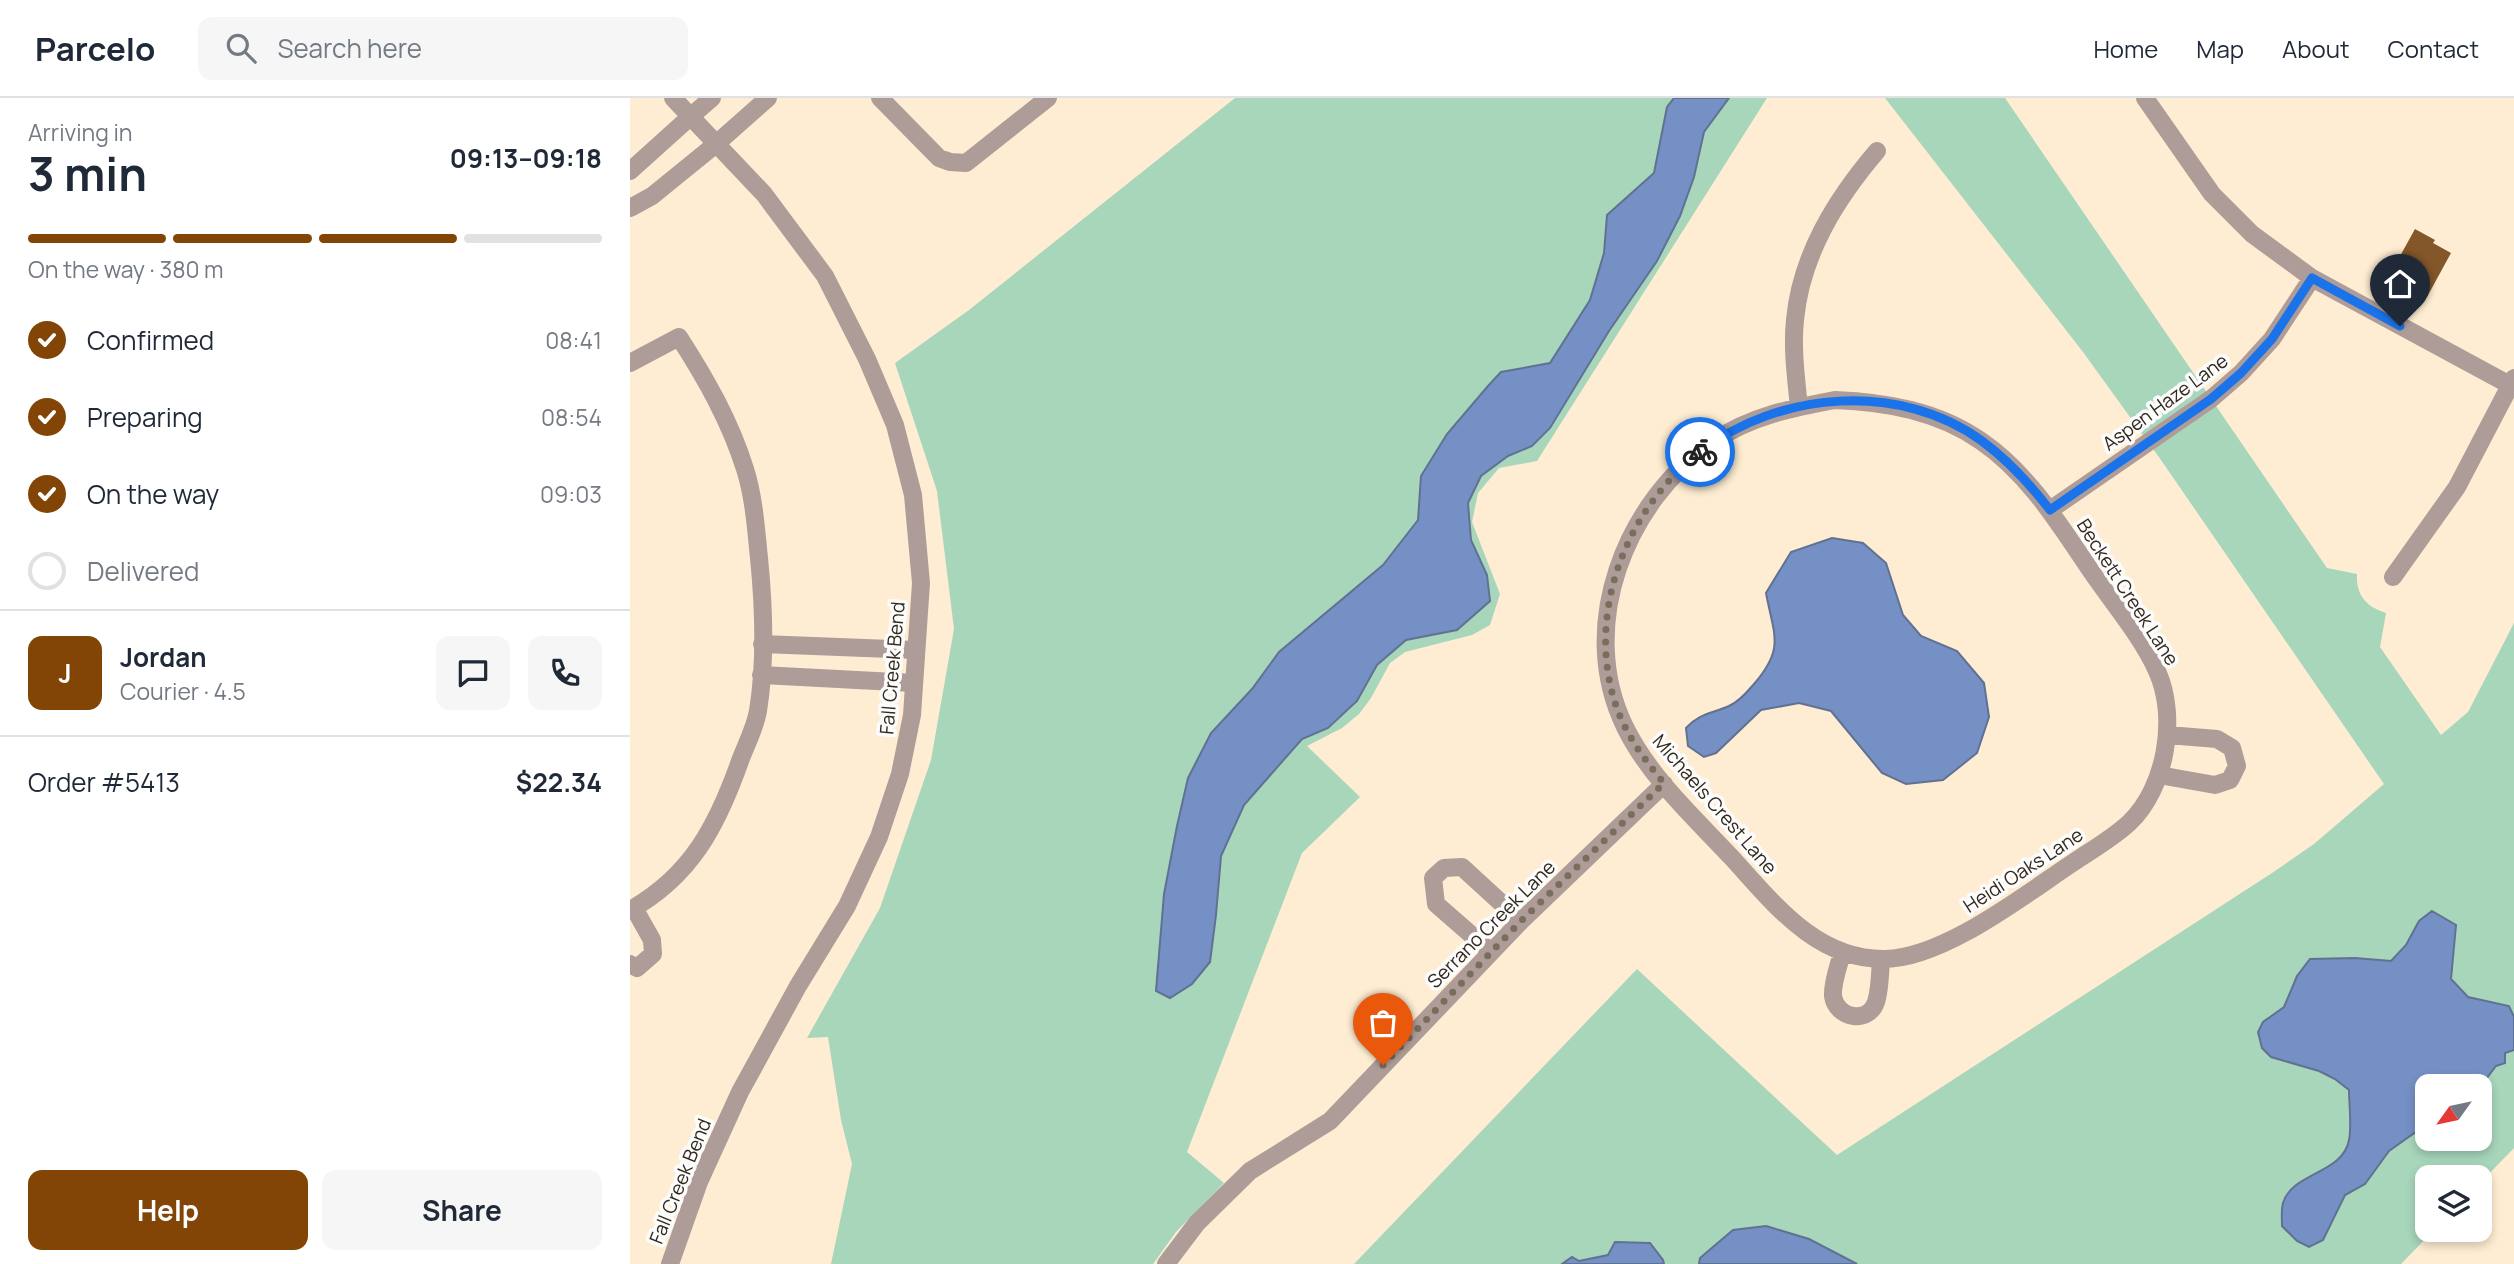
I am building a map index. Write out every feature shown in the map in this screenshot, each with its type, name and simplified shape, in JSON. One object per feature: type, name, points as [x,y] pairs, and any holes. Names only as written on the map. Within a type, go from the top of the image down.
[{"type":"street","name":"Fall Creek Bend","points":[[670,1264],[699,1182],[740,1092],[798,986],[847,906],[879,837],[901,774],[912,715],[921,583],[913,495],[895,425],[867,359],[825,276],[764,194],[673,98]]},
{"type":"street","points":[[630,171],[712,98]]},
{"type":"street","points":[[630,208],[652,196],[768,98]]},
{"type":"street","points":[[880,98],[939,158],[966,163],[1048,98]]},
{"type":"street","points":[[2146,98],[2212,194],[2252,234],[2312,278],[2512,382],[2457,487],[2393,578]]},
{"type":"street","points":[[1799,407],[1794,364],[1795,320],[1801,284],[1814,246],[1833,210],[1849,183],[1877,151]]},
{"type":"street","name":"Aspen Haze Lane","points":[[2050,510],[2211,399],[2241,373],[2272,339],[2312,278]]},
{"type":"street","points":[[630,363],[679,337],[709,384],[746,471],[760,572],[762,644],[757,713],[730,790],[706,841],[675,879],[652,898],[632,909],[652,940],[653,954],[637,968],[630,964]]},
{"type":"street","name":"Beckett Creek Lane","points":[[1799,407],[1835,401],[1871,402],[1909,409],[1942,420],[1980,440],[2012,466],[2050,510],[2158,672],[2165,696],[2168,734],[2165,753]]},
{"type":"street","name":"Michaels Crest Lane","points":[[1799,407],[1768,414],[1714,441],[1689,460],[1666,483],[1632,533],[1619,562],[1611,596],[1607,661],[1613,696],[1641,756],[1782,912],[1809,935],[1842,953],[1881,959]]},
{"type":"street","points":[[762,644],[916,650]]},
{"type":"street","points":[[761,675],[914,683]]},
{"type":"street","points":[[2159,775],[2216,785],[2230,780],[2237,766],[2232,748],[2217,739],[2168,734]]},
{"type":"street","name":"Heidi Oaks Lane","points":[[1881,959],[1917,953],[1959,936],[2107,840],[2132,821],[2147,799],[2159,775],[2165,753]]},
{"type":"street","name":"Serrano Creek Lane","points":[[1166,1264],[1197,1223],[1250,1171],[1330,1121],[1521,921],[1664,783]]},
{"type":"street","points":[[1491,952],[1436,904],[1433,878],[1444,868],[1462,867],[1521,921]]},
{"type":"street","points":[[1842,953],[1833,994],[1836,1005],[1845,1014],[1858,1017],[1870,1012],[1876,1003],[1881,959]]},
{"type":"green space","points":[[1235,98],[1767,98],[1537,461],[1499,468],[1478,493],[1472,522],[1500,594],[1490,625],[1472,635],[1405,652],[1390,663],[1359,714],[1342,728],[1307,746],[1360,797],[1302,853],[1187,1152],[1224,1183],[1176,1232],[1153,1264],[831,1264],[852,1164],[841,1120],[828,1037],[807,1038],[880,908],[931,760],[954,629],[937,491],[895,363],[969,310]]},
{"type":"green space","points":[[1885,98],[2005,98],[2327,568],[2357,574],[2360,594],[2368,604],[2386,613],[2380,647],[2441,735],[2468,712],[2514,623],[2514,1148],[2492,1171],[2492,1165],[2415,1165],[2415,1242],[2422,1242],[2401,1264],[1354,1264],[1637,969],[1837,1155],[2272,873],[2314,844],[2384,784],[2161,460],[2083,352]]},
{"type":"water","points":[[1674,98],[1729,98],[1704,132],[1694,177],[1680,216],[1657,261],[1609,331],[1550,428],[1532,446],[1508,456],[1481,476],[1468,503],[1471,540],[1487,575],[1490,601],[1457,630],[1406,640],[1377,665],[1357,701],[1328,728],[1302,739],[1244,805],[1221,856],[1210,962],[1192,984],[1170,998],[1156,991],[1164,894],[1177,826],[1188,778],[1211,733],[1252,689],[1279,652],[1383,565],[1418,520],[1421,476],[1447,434],[1488,386],[1501,372],[1550,363],[1590,300],[1604,253],[1607,215],[1654,173],[1667,107]]},
{"type":"water","points":[[1832,538],[1863,543],[1886,563],[1903,615],[1921,636],[1957,651],[1984,683],[1989,717],[1977,753],[1943,780],[1906,784],[1882,773],[1831,711],[1799,703],[1761,710],[1716,753],[1704,757],[1688,746],[1686,728],[1701,717],[1739,699],[1764,672],[1770,661],[1775,641],[1766,593],[1791,552]]},
{"type":"water","points":[[2432,911],[2456,925],[2451,979],[2468,997],[2509,1006],[2514,1017],[2514,1050],[2505,1053],[2505,1063],[2496,1066],[2490,1074],[2415,1074],[2415,1133],[2389,1151],[2365,1184],[2345,1195],[2323,1240],[2309,1247],[2297,1241],[2282,1226],[2283,1203],[2296,1185],[2328,1167],[2345,1151],[2350,1134],[2349,1090],[2319,1071],[2271,1057],[2262,1048],[2258,1032],[2263,1022],[2284,1007],[2297,976],[2310,959],[2355,958],[2391,961],[2406,945],[2419,921]]},
{"type":"water","points":[[1766,1226],[1809,1239],[1857,1264],[1699,1264],[1700,1258],[1733,1230]]},
{"type":"water","points":[[1615,1242],[1650,1243],[1664,1264],[1562,1264],[1572,1257],[1579,1261],[1608,1255]]},
{"type":"building","points":[[2415,229],[2451,253],[2427,297],[2389,276]]},
{"type":"way so far","points":[[1383,1065],[1521,921],[1664,783],[1641,756],[1613,696],[1607,661],[1607,629],[1619,562],[1632,533],[1666,483],[1700,452]]},
{"type":"route","points":[[1700,452],[1714,441],[1768,414],[1835,401],[1871,402],[1909,409],[1942,420],[1980,440],[2012,466],[2050,510],[2211,399],[2241,373],[2272,339],[2312,278],[2400,326]]}]
